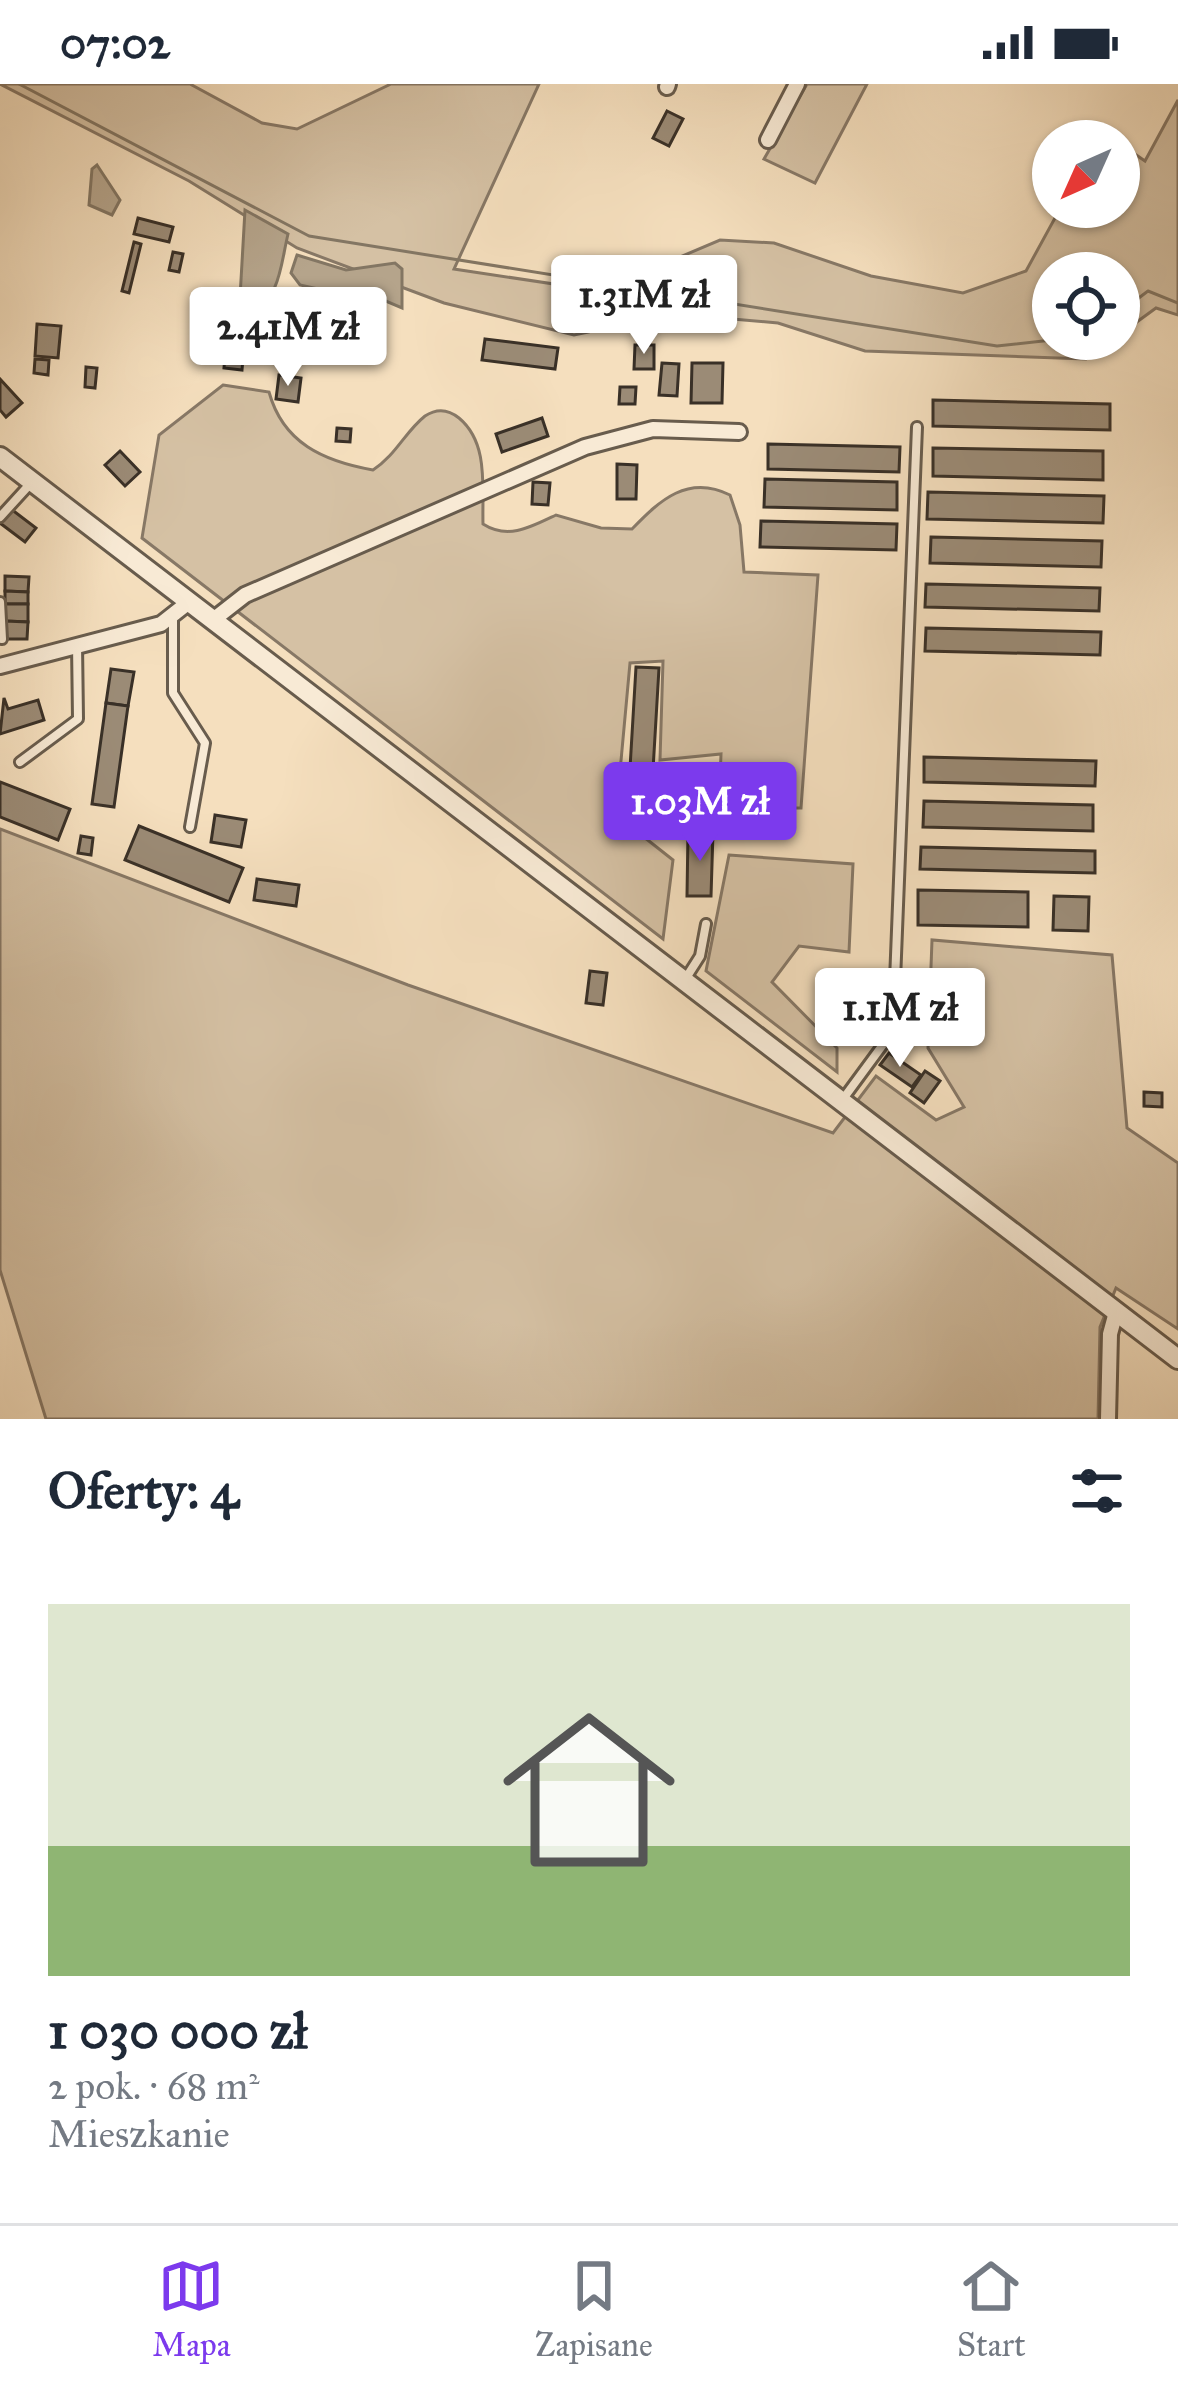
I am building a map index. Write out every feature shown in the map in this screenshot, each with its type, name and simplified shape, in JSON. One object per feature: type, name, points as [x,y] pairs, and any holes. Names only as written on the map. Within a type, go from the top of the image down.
[{"type":"street","points":[[768,140],[797,84]]},
{"type":"street","points":[[213,620],[245,595],[585,447],[652,429],[739,432]]},
{"type":"street","points":[[0,457],[1116,1312],[1139,1320],[1178,1359]]},
{"type":"street","points":[[0,665],[173,618],[188,602]]},
{"type":"street","points":[[1108,1419],[1110,1334],[1116,1312]]},
{"type":"lane","points":[[842,1101],[893,1031],[917,427]]},
{"type":"lane","points":[[0,517],[32,482]]},
{"type":"lane","points":[[0,602],[2,639]]},
{"type":"lane","points":[[173,618],[173,694],[205,743],[190,826]]},
{"type":"lane","points":[[20,762],[78,718],[77,644]]},
{"type":"lane","points":[[684,980],[700,956],[706,924]]},
{"type":"shaded area","points":[[0,84],[190,84],[262,123],[297,129],[391,84],[539,84],[454,269],[587,289],[598,301],[600,319],[589,332],[574,335],[444,303],[297,248],[189,181]]},
{"type":"shaded area","points":[[807,84],[867,84],[815,183],[764,159]]},
{"type":"shaded area","points":[[1178,100],[1178,315],[1156,308],[1140,320],[1140,252],[1036,252],[1050,228],[1140,228],[1140,158],[1145,161]]},
{"type":"shaded area","points":[[97,165],[120,200],[112,215],[89,205],[92,169]]},
{"type":"shaded area","points":[[245,210],[288,234],[274,290],[250,316],[239,315]]},
{"type":"shaded area","points":[[720,240],[774,243],[871,276],[963,293],[1026,271],[1032,260],[1032,357],[865,351],[778,323],[641,311],[633,277]]},
{"type":"shaded area","points":[[297,255],[346,270],[395,263],[402,269],[402,308],[360,290],[327,291],[300,285],[291,273]]},
{"type":"shaded area","points":[[223,385],[269,392],[284,424],[308,447],[373,470],[425,416],[451,413],[469,428],[480,453],[483,524],[501,531],[520,530],[556,515],[601,528],[632,529],[676,493],[701,487],[730,495],[740,525],[744,572],[818,575],[801,808],[719,808],[721,754],[660,760],[663,661],[630,663],[616,815],[673,860],[663,939],[142,538],[159,435]]},
{"type":"shaded area","points":[[0,829],[408,985],[833,1133],[876,1076],[936,1120],[964,1107],[928,1048],[932,940],[1112,955],[1127,1128],[1178,1163],[1178,1329],[1116,1288],[1100,1327],[1098,1419],[46,1419],[0,1270]]},
{"type":"shaded area","points":[[729,855],[853,864],[849,952],[799,946],[772,982],[837,1048],[837,1072],[706,971]]},
{"type":"building","points":[[667,111],[683,119],[669,146],[653,138]]},
{"type":"building","points":[[138,218],[173,227],[169,242],[134,234]]},
{"type":"building","points":[[134,242],[141,244],[129,293],[122,291]]},
{"type":"building","points":[[173,252],[183,254],[179,272],[169,270]]},
{"type":"building","points":[[37,324],[61,326],[58,358],[35,356]]},
{"type":"building","points":[[485,339],[558,348],[555,369],[482,360]]},
{"type":"building","points":[[226,343],[244,345],[242,370],[224,368]]},
{"type":"building","points":[[635,345],[654,345],[654,369],[634,369]]},
{"type":"building","points":[[35,359],[49,360],[48,375],[34,373]]},
{"type":"building","points":[[662,363],[679,364],[677,396],[659,395]]},
{"type":"building","points":[[692,363],[723,363],[722,403],[691,403]]},
{"type":"building","points":[[86,367],[97,368],[95,388],[85,387]]},
{"type":"building","points":[[279,375],[301,378],[298,402],[276,399]]},
{"type":"building","points":[[0,379],[22,403],[6,417],[0,410]]},
{"type":"building","points":[[620,387],[636,387],[635,404],[619,404]]},
{"type":"building","points":[[933,400],[1110,404],[1110,430],[933,426]]},
{"type":"building","points":[[542,418],[548,436],[502,452],[496,434]]},
{"type":"building","points":[[337,428],[351,429],[350,442],[336,441]]},
{"type":"building","points":[[768,444],[900,447],[899,472],[768,469]]},
{"type":"building","points":[[933,448],[1103,451],[1103,480],[933,476]]},
{"type":"building","points":[[120,451],[140,472],[125,486],[105,465]]},
{"type":"building","points":[[617,464],[637,465],[636,499],[617,499]]},
{"type":"building","points":[[765,479],[897,482],[897,510],[764,507]]},
{"type":"building","points":[[533,482],[550,483],[548,505],[532,504]]},
{"type":"building","points":[[928,492],[1104,496],[1103,523],[927,519]]},
{"type":"building","points":[[11,509],[36,528],[25,542],[0,523]]},
{"type":"building","points":[[761,521],[897,524],[896,550],[760,547]]},
{"type":"building","points":[[931,537],[1102,541],[1101,567],[930,563]]},
{"type":"building","points":[[5,576],[29,577],[28,592],[5,591]]},
{"type":"building","points":[[926,584],[1100,588],[1099,611],[925,607]]},
{"type":"building","points":[[5,591],[28,592],[28,604],[5,604]]},
{"type":"building","points":[[5,604],[28,604],[28,622],[5,621]]},
{"type":"building","points":[[5,621],[28,622],[27,639],[4,639]]},
{"type":"building","points":[[926,628],[1101,632],[1100,655],[925,651]]},
{"type":"building","points":[[636,667],[659,668],[651,804],[637,803],[636,820],[627,819]]},
{"type":"building","points":[[111,669],[134,672],[128,706],[106,703]]},
{"type":"building","points":[[4,698],[8,709],[38,700],[44,720],[0,734]]},
{"type":"building","points":[[106,703],[128,706],[114,807],[92,804]]},
{"type":"building","points":[[924,757],[1096,761],[1095,786],[924,782]]},
{"type":"building","points":[[694,779],[711,779],[710,811],[694,810]]},
{"type":"building","points":[[0,782],[70,809],[58,840],[0,817]]},
{"type":"building","points":[[924,801],[1093,805],[1093,831],[923,827]]},
{"type":"building","points":[[215,815],[246,820],[241,847],[211,842]]},
{"type":"building","points":[[139,826],[243,868],[229,902],[125,860]]},
{"type":"building","points":[[688,832],[713,832],[711,896],[687,896]]},
{"type":"building","points":[[81,836],[93,838],[91,855],[78,853]]},
{"type":"building","points":[[921,847],[1095,851],[1095,873],[920,869]]},
{"type":"building","points":[[257,879],[299,885],[296,906],[254,900]]},
{"type":"building","points":[[918,890],[1028,892],[1028,927],[918,925]]},
{"type":"building","points":[[1054,896],[1089,897],[1088,931],[1053,930]]},
{"type":"building","points":[[590,971],[607,973],[603,1005],[586,1003]]},
{"type":"building","points":[[889,1053],[921,1075],[912,1087],[880,1065]]},
{"type":"building","points":[[925,1071],[940,1081],[924,1103],[910,1093]]},
{"type":"building","points":[[1144,1092],[1162,1093],[1162,1107],[1144,1106]]},
{"type":"waterway","points":[[19,84],[309,236],[997,346],[1032,342]]},
{"type":"waterway","points":[[1140,297],[1148,291],[1178,303]]}]
